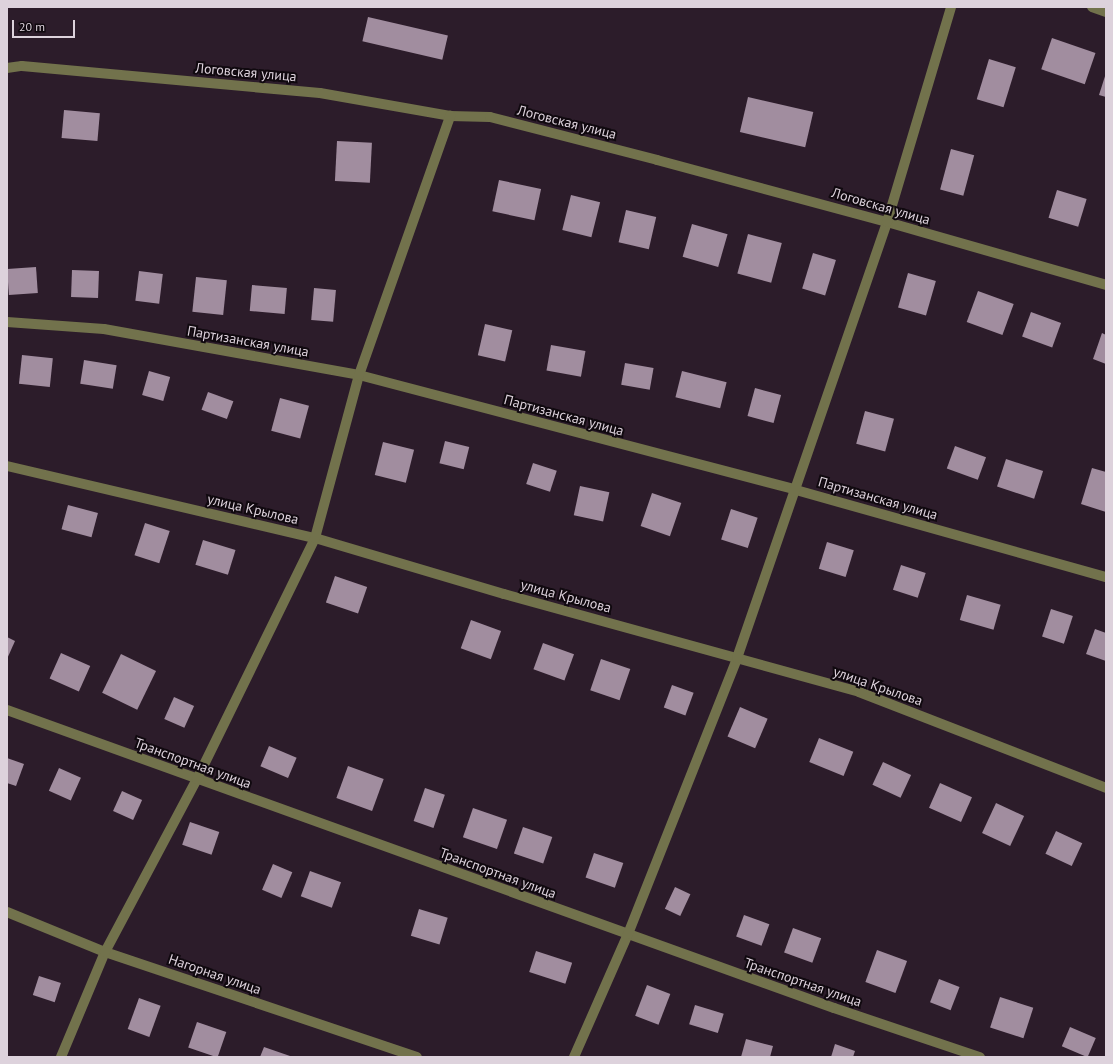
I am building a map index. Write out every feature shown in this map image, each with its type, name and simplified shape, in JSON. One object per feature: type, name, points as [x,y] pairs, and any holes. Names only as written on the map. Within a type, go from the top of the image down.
[{"type":"street","points":[[574,1057],[628,934],[737,658],[887,222],[951,7]]},
{"type":"street","points":[[1092,7],[1106,12]]},
{"type":"street","name":"Логовская улица","points":[[7,68],[22,66],[320,93],[450,116],[490,117],[887,222],[1106,286]]},
{"type":"street","points":[[61,1057],[105,952],[196,779],[315,538],[359,375],[450,116]]},
{"type":"street","name":"Партизанская улица","points":[[7,322],[104,329],[359,375],[796,490],[1106,576]]},
{"type":"street","name":"улица Крылова","points":[[7,466],[315,538],[504,594],[859,692],[1106,788]]},
{"type":"street","name":"Транспортная улица","points":[[7,710],[834,1008],[980,1057]]},
{"type":"street","name":"Нагорная улица","points":[[7,912],[105,952],[417,1057]]},
{"type":"building","points":[[368,17],[448,35],[442,60],[362,41]]},
{"type":"building","points":[[1052,38],[1095,53],[1085,84],[1041,69]]},
{"type":"building","points":[[989,59],[1016,67],[1003,107],[977,99]]},
{"type":"building","points":[[1106,73],[1106,97],[1099,95]]},
{"type":"building","points":[[748,97],[813,112],[805,147],[740,132]]},
{"type":"building","points":[[64,110],[100,113],[97,141],[62,138]]},
{"type":"building","points":[[337,141],[372,143],[370,183],[335,181]]},
{"type":"building","points":[[951,149],[974,155],[963,196],[940,190]]},
{"type":"building","points":[[499,180],[541,189],[534,220],[492,211]]},
{"type":"building","points":[[1057,190],[1087,199],[1078,227],[1049,218]]},
{"type":"building","points":[[571,195],[600,202],[591,237],[562,230]]},
{"type":"building","points":[[626,210],[656,217],[649,249],[619,242]]},
{"type":"building","points":[[692,224],[728,234],[718,267],[683,257]]},
{"type":"building","points":[[748,234],[782,243],[771,283],[737,274]]},
{"type":"building","points":[[813,253],[836,260],[825,295],[802,288]]},
{"type":"building","points":[[36,267],[38,293],[9,295],[7,269]]},
{"type":"building","points":[[72,270],[99,271],[98,298],[71,297]]},
{"type":"building","points":[[139,271],[163,274],[159,304],[135,301]]},
{"type":"building","points":[[908,273],[936,281],[926,316],[898,308]]},
{"type":"building","points":[[196,277],[227,280],[223,315],[192,312]]},
{"type":"building","points":[[252,285],[287,288],[285,314],[250,311]]},
{"type":"building","points":[[314,288],[336,290],[333,322],[311,320]]},
{"type":"building","points":[[978,291],[1014,304],[1002,335],[967,322]]},
{"type":"building","points":[[1031,312],[1061,323],[1052,347],[1022,336]]},
{"type":"building","points":[[485,324],[512,330],[505,361],[478,355]]},
{"type":"building","points":[[1102,333],[1106,335],[1106,364],[1093,359]]},
{"type":"building","points":[[551,345],[585,351],[581,377],[546,371]]},
{"type":"building","points":[[22,355],[53,358],[50,387],[19,384]]},
{"type":"building","points":[[84,360],[117,365],[113,389],[80,384]]},
{"type":"building","points":[[625,363],[654,368],[650,390],[621,385]]},
{"type":"building","points":[[149,371],[170,377],[163,401],[142,395]]},
{"type":"building","points":[[682,371],[727,382],[720,408],[675,397]]},
{"type":"building","points":[[755,388],[781,395],[774,423],[747,416]]},
{"type":"building","points":[[208,392],[233,401],[227,419],[202,410]]},
{"type":"building","points":[[280,398],[309,406],[300,439],[271,431]]},
{"type":"building","points":[[865,411],[894,419],[885,452],[856,444]]},
{"type":"building","points":[[445,441],[469,447],[464,469],[439,463]]},
{"type":"building","points":[[383,442],[414,450],[406,483],[375,475]]},
{"type":"building","points":[[955,446],[986,457],[978,480],[947,469]]},
{"type":"building","points":[[1006,459],[1043,471],[1034,499],[997,487]]},
{"type":"building","points":[[533,463],[557,471],[550,492],[526,484]]},
{"type":"building","points":[[1092,468],[1106,472],[1106,512],[1081,504]]},
{"type":"building","points":[[580,486],[609,492],[603,522],[574,515]]},
{"type":"building","points":[[652,493],[681,503],[670,536],[641,526]]},
{"type":"building","points":[[68,505],[98,513],[91,537],[62,529]]},
{"type":"building","points":[[731,509],[758,518],[748,548],[721,539]]},
{"type":"building","points":[[145,523],[170,531],[159,563],[134,555]]},
{"type":"building","points":[[203,540],[236,550],[228,575],[195,565]]},
{"type":"building","points":[[827,542],[854,550],[846,577],[819,569]]},
{"type":"building","points":[[901,565],[926,573],[918,598],[893,590]]},
{"type":"building","points":[[335,576],[367,587],[358,614],[326,602]]},
{"type":"building","points":[[967,595],[1001,605],[993,630],[960,620]]},
{"type":"building","points":[[1051,609],[1073,616],[1064,644],[1042,637]]},
{"type":"building","points":[[471,620],[501,631],[491,659],[461,648]]},
{"type":"building","points":[[1095,629],[1106,633],[1106,661],[1086,654]]},
{"type":"building","points":[[7,637],[15,641],[7,659]]},
{"type":"building","points":[[543,643],[574,654],[564,681],[533,669]]},
{"type":"building","points":[[61,653],[90,666],[79,692],[50,679]]},
{"type":"building","points":[[121,654],[156,671],[137,710],[102,693]]},
{"type":"building","points":[[601,659],[630,669],[620,700],[590,690]]},
{"type":"building","points":[[672,685],[694,693],[685,715],[664,708]]},
{"type":"building","points":[[174,697],[194,706],[184,728],[164,719]]},
{"type":"building","points":[[740,707],[768,719],[755,748],[727,736]]},
{"type":"building","points":[[819,738],[853,752],[844,776],[809,762]]},
{"type":"building","points":[[269,746],[297,758],[288,778],[260,766]]},
{"type":"building","points":[[7,758],[24,764],[16,786],[7,783]]},
{"type":"building","points":[[883,762],[911,775],[901,798],[872,785]]},
{"type":"building","points":[[348,766],[384,779],[372,811],[336,798]]},
{"type":"building","points":[[59,768],[81,778],[71,801],[49,791]]},
{"type":"building","points":[[940,783],[972,797],[961,822],[929,808]]},
{"type":"building","points":[[425,788],[445,795],[433,828],[414,821]]},
{"type":"building","points":[[122,791],[142,800],[133,820],[113,811]]},
{"type":"building","points":[[996,803],[1024,816],[1010,846],[982,833]]},
{"type":"building","points":[[473,808],[507,820],[497,849],[463,837]]},
{"type":"building","points":[[190,822],[219,832],[211,855],[182,845]]},
{"type":"building","points":[[523,827],[552,837],[543,864],[514,853]]},
{"type":"building","points":[[1056,831],[1082,843],[1072,866],[1045,854]]},
{"type":"building","points":[[594,853],[623,863],[615,888],[586,878]]},
{"type":"building","points":[[273,864],[292,872],[281,898],[262,890]]},
{"type":"building","points":[[310,871],[341,882],[332,908],[301,896]]},
{"type":"building","points":[[675,887],[690,894],[680,916],[665,909]]},
{"type":"building","points":[[419,909],[448,918],[440,945],[411,936]]},
{"type":"building","points":[[744,915],[769,924],[762,946],[736,937]]},
{"type":"building","points":[[793,928],[821,938],[812,963],[784,952]]},
{"type":"building","points":[[877,950],[907,961],[895,993],[865,982]]},
{"type":"building","points":[[536,951],[572,963],[565,984],[529,972]]},
{"type":"building","points":[[39,976],[61,983],[55,1002],[33,995]]},
{"type":"building","points":[[939,979],[960,987],[951,1010],[930,1002]]},
{"type":"building","points":[[647,985],[670,994],[659,1025],[635,1016]]},
{"type":"building","points":[[1000,997],[1033,1008],[1023,1038],[990,1027]]},
{"type":"building","points":[[139,998],[161,1006],[149,1037],[128,1029]]},
{"type":"building","points":[[695,1005],[724,1014],[718,1033],[689,1024]]},
{"type":"building","points":[[197,1022],[226,1032],[218,1057],[188,1048]]},
{"type":"building","points":[[1070,1027],[1096,1038],[1088,1057],[1062,1046]]},
{"type":"building","points":[[746,1039],[773,1046],[770,1057],[741,1057]]},
{"type":"building","points":[[835,1044],[855,1051],[853,1057],[831,1057]]},
{"type":"building","points":[[264,1047],[290,1056],[260,1057]]}]
